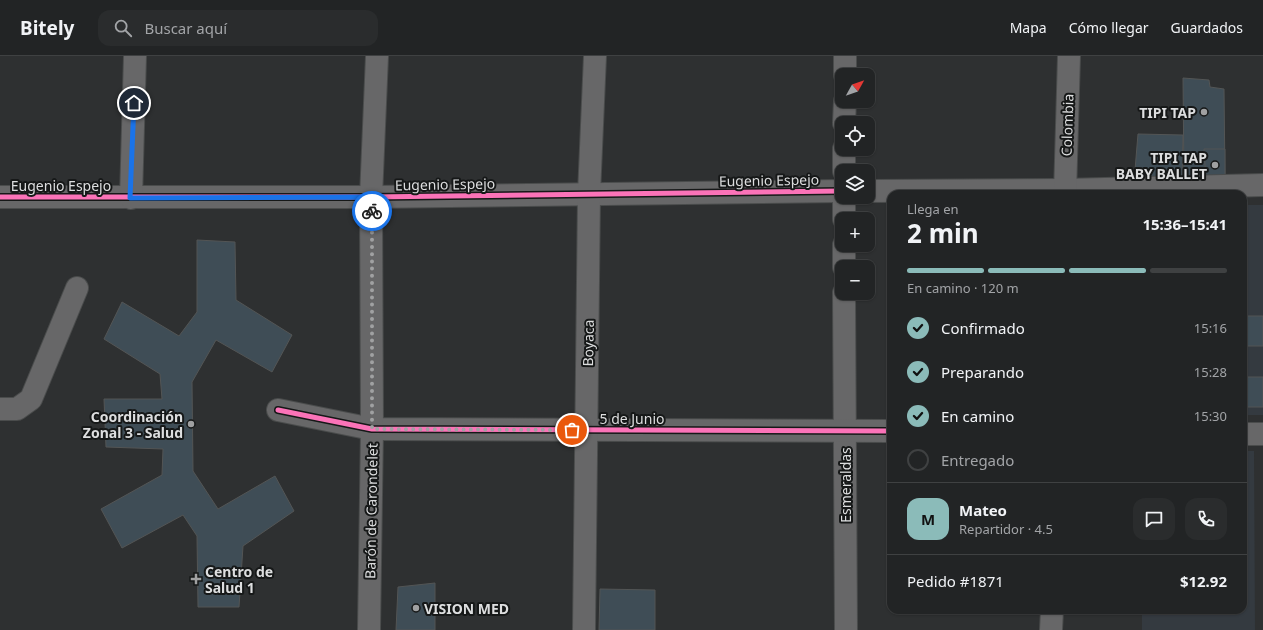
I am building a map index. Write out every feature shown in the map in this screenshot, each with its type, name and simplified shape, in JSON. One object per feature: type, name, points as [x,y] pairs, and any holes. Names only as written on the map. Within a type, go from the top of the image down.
[{"type":"street","points":[[130,198],[135,56]]},
{"type":"street","name":"Barón de Carondelet","points":[[369,630],[372,429],[372,197],[377,56]]},
{"type":"street","name":"Boyaca","points":[[584,630],[589,194],[595,56]]},
{"type":"street","points":[[845,56],[845,68]]},
{"type":"street","name":"Colombia","points":[[1065,190],[1069,56]]},
{"type":"street","points":[[1122,190],[1263,185]]},
{"type":"street","name":"Eugenio Espejo","points":[[0,196],[130,198],[372,197],[835,191]]},
{"type":"street","points":[[875,191],[887,191]]},
{"type":"street","points":[[0,409],[17,409],[31,399],[77,288]]},
{"type":"street","name":"Esmeraldas","points":[[844,300],[846,630]]},
{"type":"street","name":"5 de Junio","points":[[278,410],[372,429],[887,431]]},
{"type":"street","points":[[1247,434],[1263,434]]},
{"type":"street","points":[[1051,630],[1052,614]]},
{"type":"shaded area","points":[[1247,205],[1263,205],[1263,415],[1247,415]]},
{"type":"shaded area","points":[[1247,451],[1254,451],[1255,630],[1142,630],[1142,614],[1247,614]]},
{"type":"building","name":"TIPI TAP","points":[[1183,78],[1209,80],[1210,87],[1224,89],[1225,180],[1184,181]]},
{"type":"building","points":[[1138,134],[1183,135],[1182,182],[1134,182]]},
{"type":"building","name":"TIPI TAP BABY BALLET","points":[[1204,149],[1225,149],[1225,180],[1206,180]]},
{"type":"building","points":[[197,240],[235,242],[236,300],[292,335],[272,372],[216,340],[192,382],[193,471],[218,509],[275,476],[294,511],[243,546],[239,607],[198,607],[197,536],[183,515],[122,548],[101,509],[162,475],[163,449],[106,447],[104,399],[162,399],[160,374],[104,339],[122,302],[179,336],[197,312]]},
{"type":"building","points":[[1247,316],[1263,316],[1263,346],[1247,346]]},
{"type":"building","points":[[1247,377],[1263,377],[1263,407],[1247,407]]},
{"type":"building","name":"VISION MED","points":[[435,583],[435,630],[396,630],[398,587]]},
{"type":"building","points":[[600,589],[655,590],[655,630],[599,630]]},
{"type":"cycle path","points":[[0,197],[371,197],[835,191]]},
{"type":"cycle path","points":[[278,410],[372,429],[887,431]]},
{"type":"way so far","points":[[372,211],[372,429],[572,430]]},
{"type":"place","name":"TIPI TAP","points":[[1204,112]]},
{"type":"place","name":"TIPI TAP BABY BALLET","points":[[1215,165]]},
{"type":"place","name":"Coordinación Zonal 3 - Salud","points":[[191,424]]},
{"type":"place","name":"Centro de Salud 1","points":[[196,579]]},
{"type":"place","name":"VISION MED","points":[[416,608]]},
{"type":"route","points":[[134,103],[130,198],[372,197],[372,211]]}]
